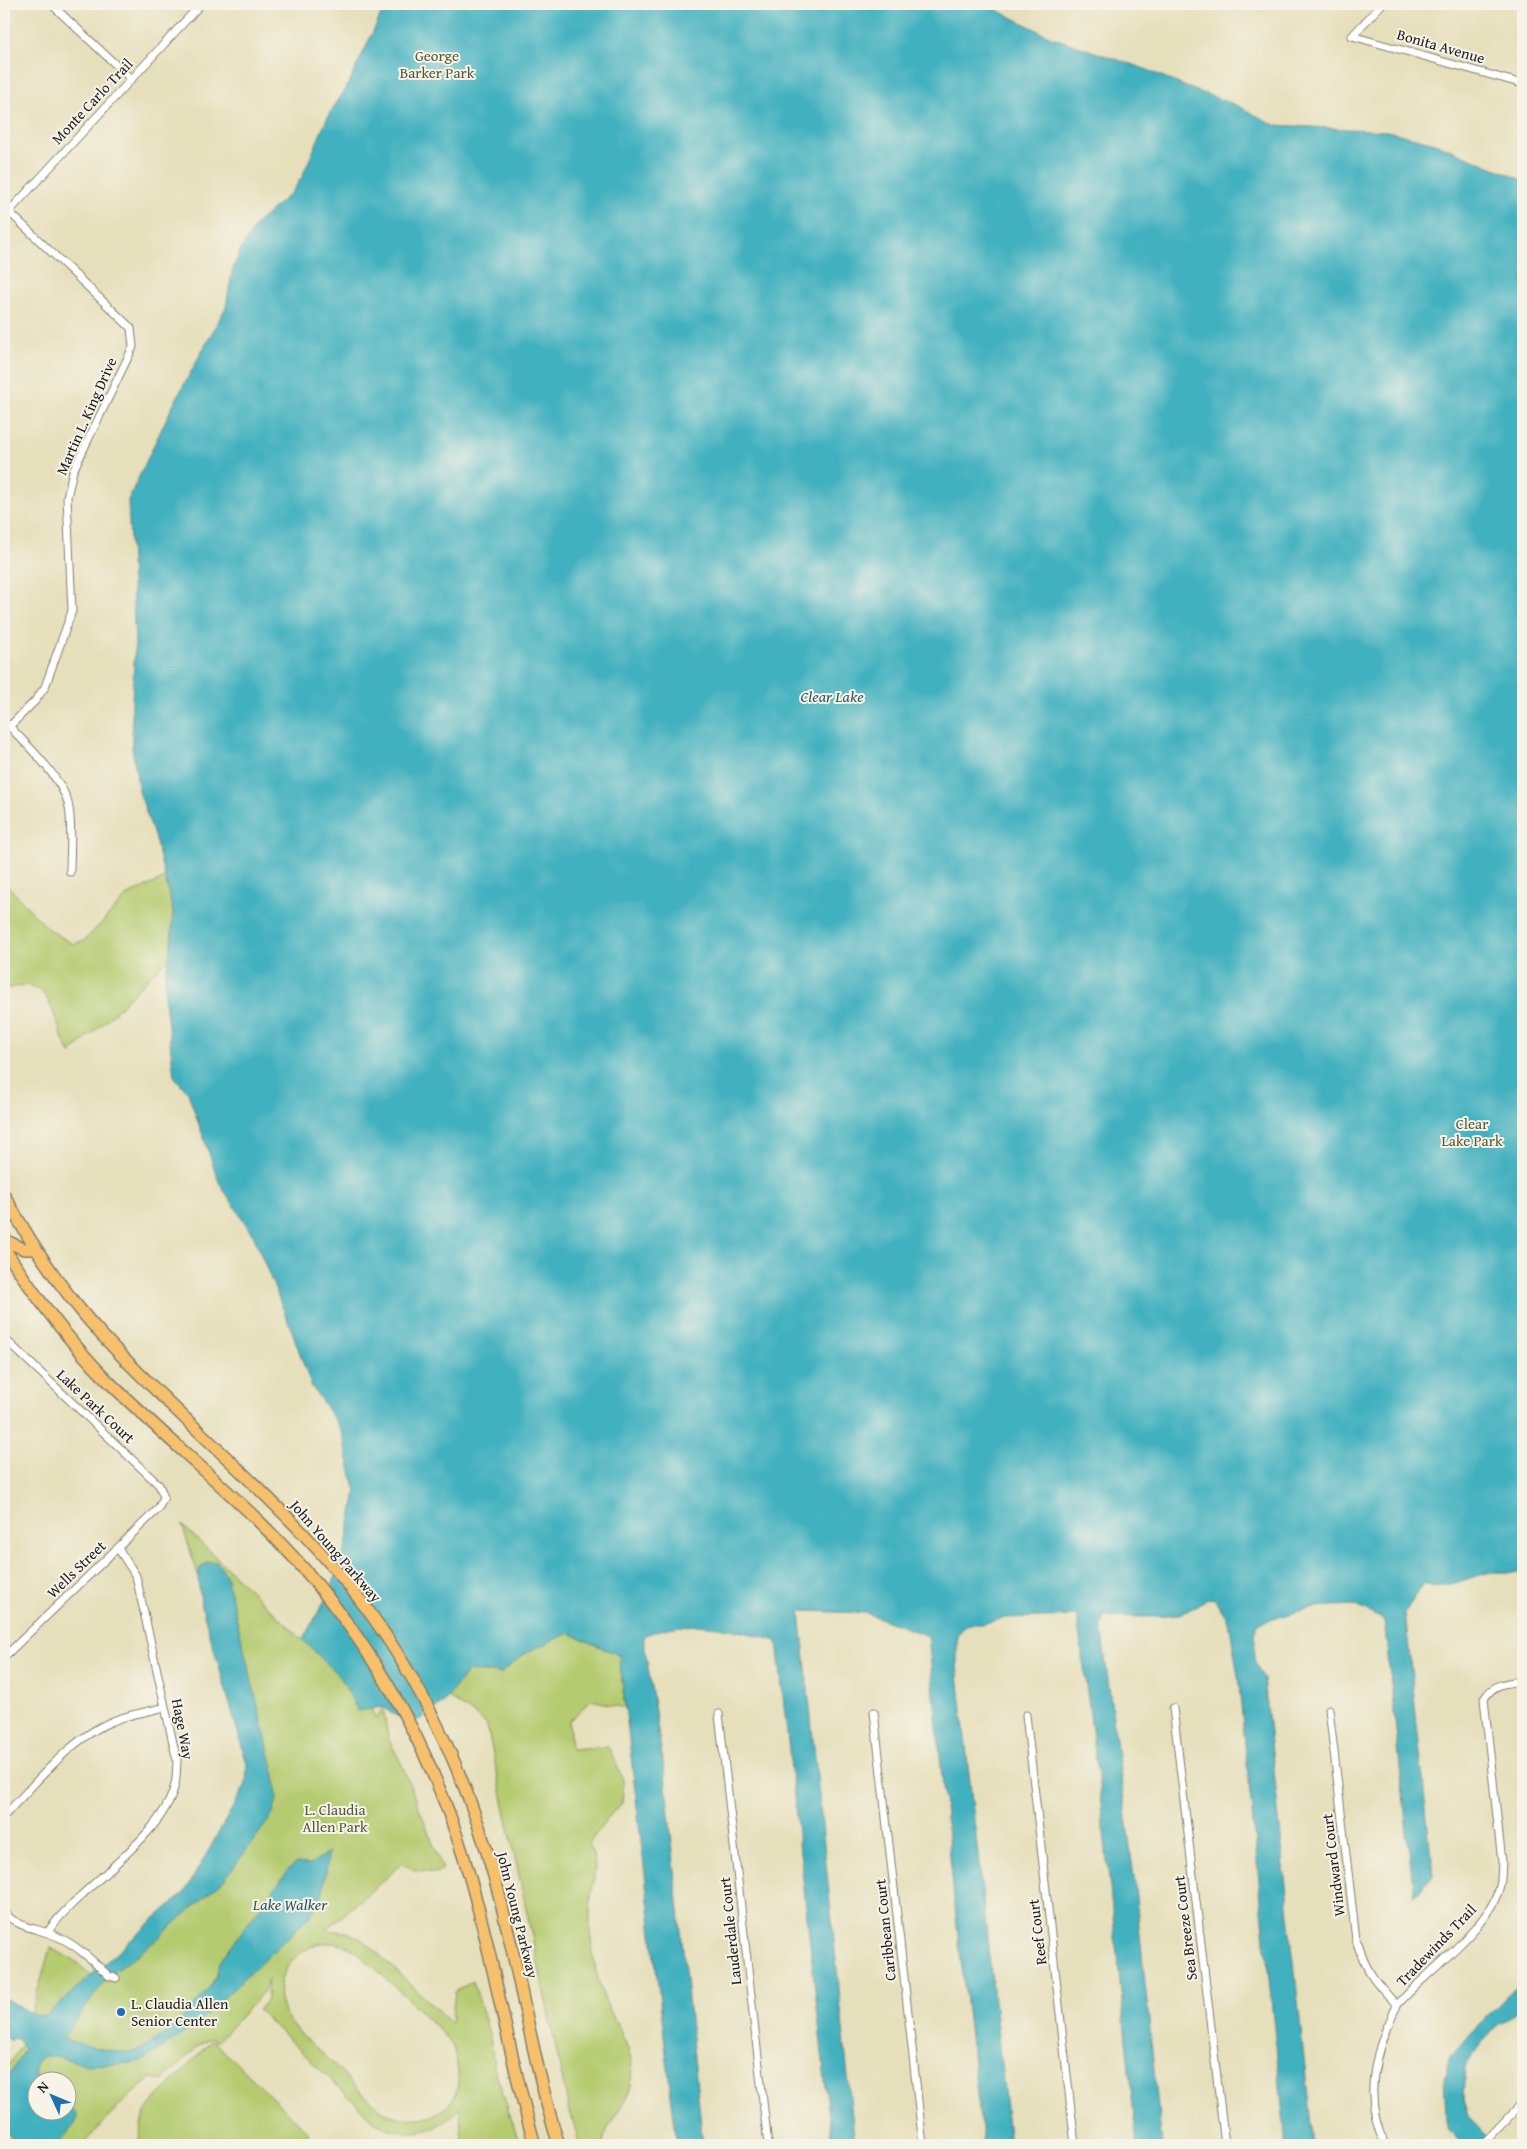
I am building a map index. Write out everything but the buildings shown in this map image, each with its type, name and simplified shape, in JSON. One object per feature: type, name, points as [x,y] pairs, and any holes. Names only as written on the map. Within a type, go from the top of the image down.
[{"type":"main road","name":"John Young Parkway","points":[[4,1195],[36,1249],[79,1307],[118,1352],[305,1535],[374,1620],[410,1674],[441,1733],[475,1814],[495,1879],[536,2058],[559,2145]]},
{"type":"main road","points":[[4,1240],[24,1249],[36,1249]]},
{"type":"main road","points":[[4,1248],[59,1326],[100,1372],[288,1551],[316,1583],[358,1638],[377,1667],[420,1744],[448,1811],[464,1859],[535,2145]]},
{"type":"street","points":[[51,4],[131,79]]},
{"type":"street","name":"Monte Carlo Trail","points":[[5,212],[201,4]]},
{"type":"street","name":"Bonita Avenue","points":[[1382,4],[1352,36],[1523,84]]},
{"type":"street","name":"Martin L. King Drive","points":[[5,212],[131,328],[133,347],[73,471],[67,497],[72,612],[45,687],[35,701],[7,724]]},
{"type":"street","points":[[7,724],[54,776],[62,789],[68,804],[70,872]]},
{"type":"street","name":"Lake Park Court","points":[[4,1338],[159,1484],[164,1497]]},
{"type":"street","name":"Wells Street","points":[[4,1658],[158,1509],[164,1497]]},
{"type":"street","name":"Hage Way","points":[[47,1933],[70,1906],[152,1828],[163,1812],[175,1785],[177,1761],[136,1576],[118,1548]]},
{"type":"street","name":"Tradewinds Trail","points":[[1385,2145],[1379,2134],[1373,2104],[1373,2071],[1383,2038],[1397,2005],[1477,1924],[1494,1902],[1500,1886],[1502,1862],[1484,1699],[1490,1689],[1499,1684],[1523,1681]]},
{"type":"street","points":[[4,1816],[63,1756],[86,1738],[113,1721],[165,1707]]},
{"type":"street","name":"Sea Breeze Court","points":[[1173,1708],[1225,2145]]},
{"type":"street","name":"Windward Court","points":[[1329,1709],[1356,1940],[1363,1962],[1373,1980],[1397,2005]]},
{"type":"street","name":"Caribbean Court","points":[[874,1712],[923,2145]]},
{"type":"street","name":"Lauderdale Court","points":[[719,1714],[768,2145]]},
{"type":"street","name":"Reef Court","points":[[1026,1715],[1075,2145]]},
{"type":"street","points":[[4,1913],[21,1925],[61,1938],[113,1977]]},
{"type":"street","points":[[1482,2145],[1523,2102]]},
{"type":"green space","points":[[165,878],[173,912],[170,956],[108,1019],[70,1053],[49,1002],[42,993],[33,987],[21,986],[4,990],[4,882],[48,929],[73,944],[85,940],[128,895]]},
{"type":"green space","name":"L. Claudia Allen Park","points":[[182,1525],[368,1702],[376,1719],[383,1707],[388,1738],[402,1765],[443,1869],[436,1873],[415,1870],[402,1864],[326,1930],[347,1932],[365,1941],[451,2023],[455,1992],[473,1981],[490,2037],[494,2067],[520,2145],[462,2145],[460,2108],[441,2124],[420,2132],[398,2131],[386,2128],[375,2122],[258,2010],[267,2000],[268,1979],[264,1991],[217,2042],[212,2038],[197,2047],[164,2080],[151,2078],[125,2100],[85,2142],[87,2145],[4,2145],[4,2071],[23,2043],[50,1948],[72,1959],[91,1975],[203,1887],[265,1781]],"holes":[[[321,1943],[344,1945],[358,1953],[421,2012],[452,2045],[457,2064],[458,2083],[455,2095],[449,2105],[439,2112],[429,2116],[404,2118],[382,2111],[302,2035],[288,2019],[281,2002],[280,1991],[281,1980],[285,1970],[292,1961],[310,1947]]]},
{"type":"green space","points":[[569,1633],[619,1655],[625,1708],[591,1700],[569,1721],[571,1749],[608,1746],[624,1782],[622,1803],[606,1820],[588,1845],[592,1851],[595,1864],[590,1921],[596,1972],[604,1998],[626,2044],[632,2068],[630,2090],[607,2129],[603,2145],[580,2145],[568,2105],[487,1726],[473,1713],[448,1697],[468,1670],[501,1673],[527,1652]]},
{"type":"green space","points":[[212,2040],[308,2132],[308,2145],[138,2145],[146,2110]]},
{"type":"water","name":"Clear Lake","points":[[386,4],[985,4],[1051,37],[1148,70],[1186,87],[1236,105],[1275,125],[1387,131],[1435,143],[1523,180],[1523,1572],[1487,1573],[1440,1585],[1424,1583],[1405,1612],[1433,1875],[1414,1896],[1384,1620],[1355,1605],[1314,1607],[1256,1624],[1254,1661],[1264,1679],[1313,2145],[1286,2145],[1238,1676],[1229,1621],[1214,1598],[1205,1600],[1184,1612],[1170,1616],[1104,1616],[1101,1626],[1134,1878],[1162,2145],[1137,2145],[1098,1775],[1077,1616],[1004,1618],[982,1624],[967,1624],[957,1635],[957,1665],[1010,2145],[983,2145],[956,1918],[928,1636],[866,1613],[800,1611],[855,2145],[832,2145],[777,1641],[726,1628],[694,1625],[661,1630],[643,1636],[665,1775],[703,2145],[677,2145],[619,1655],[569,1633],[527,1652],[501,1673],[468,1671],[444,1702],[428,1715],[410,1724],[383,1707],[358,1711],[341,1678],[303,1640],[332,1587],[346,1545],[356,1492],[341,1430],[311,1385],[292,1331],[254,1237],[219,1182],[188,1093],[174,1076],[165,1000],[165,977],[172,941],[173,911],[156,842],[139,791],[132,747],[135,643],[128,500],[173,405],[226,307],[232,272],[240,251],[257,223],[292,192],[302,177],[329,114],[346,89]]},
{"type":"water","name":"Lake Walker","points":[[208,1562],[217,1562],[226,1575],[275,1776],[277,1799],[273,1814],[225,1879],[155,1941],[108,1977],[62,2039],[115,2051],[131,2052],[141,2049],[177,2023],[199,2000],[215,1978],[219,1962],[289,1869],[296,1863],[310,1864],[329,1852],[322,1896],[308,1918],[192,2028],[144,2060],[131,2063],[88,2065],[55,2056],[44,2056],[36,2062],[35,2072],[28,2072],[28,2122],[76,2123],[57,2145],[20,2145],[4,2130],[4,2086],[24,2049],[19,2040],[13,2038],[10,2041],[4,2036],[4,1998],[35,2015],[45,2016],[185,1892],[246,1784],[247,1764],[201,1604],[198,1578],[200,1568]]},
{"type":"water","points":[[1523,1980],[1523,2006],[1486,2037],[1465,2066],[1463,2099],[1468,2117],[1495,2145],[1463,2145],[1449,2131],[1446,2115],[1444,2078],[1450,2058],[1477,2026]]},
{"type":"place","name":"L. Claudia Allen Senior Center","points":[[121,2012]]},
{"type":"park label","name":"George Barker Park","points":[[437,64]]},
{"type":"park label","name":"Clear Lake Park","points":[[1472,1132]]}]
